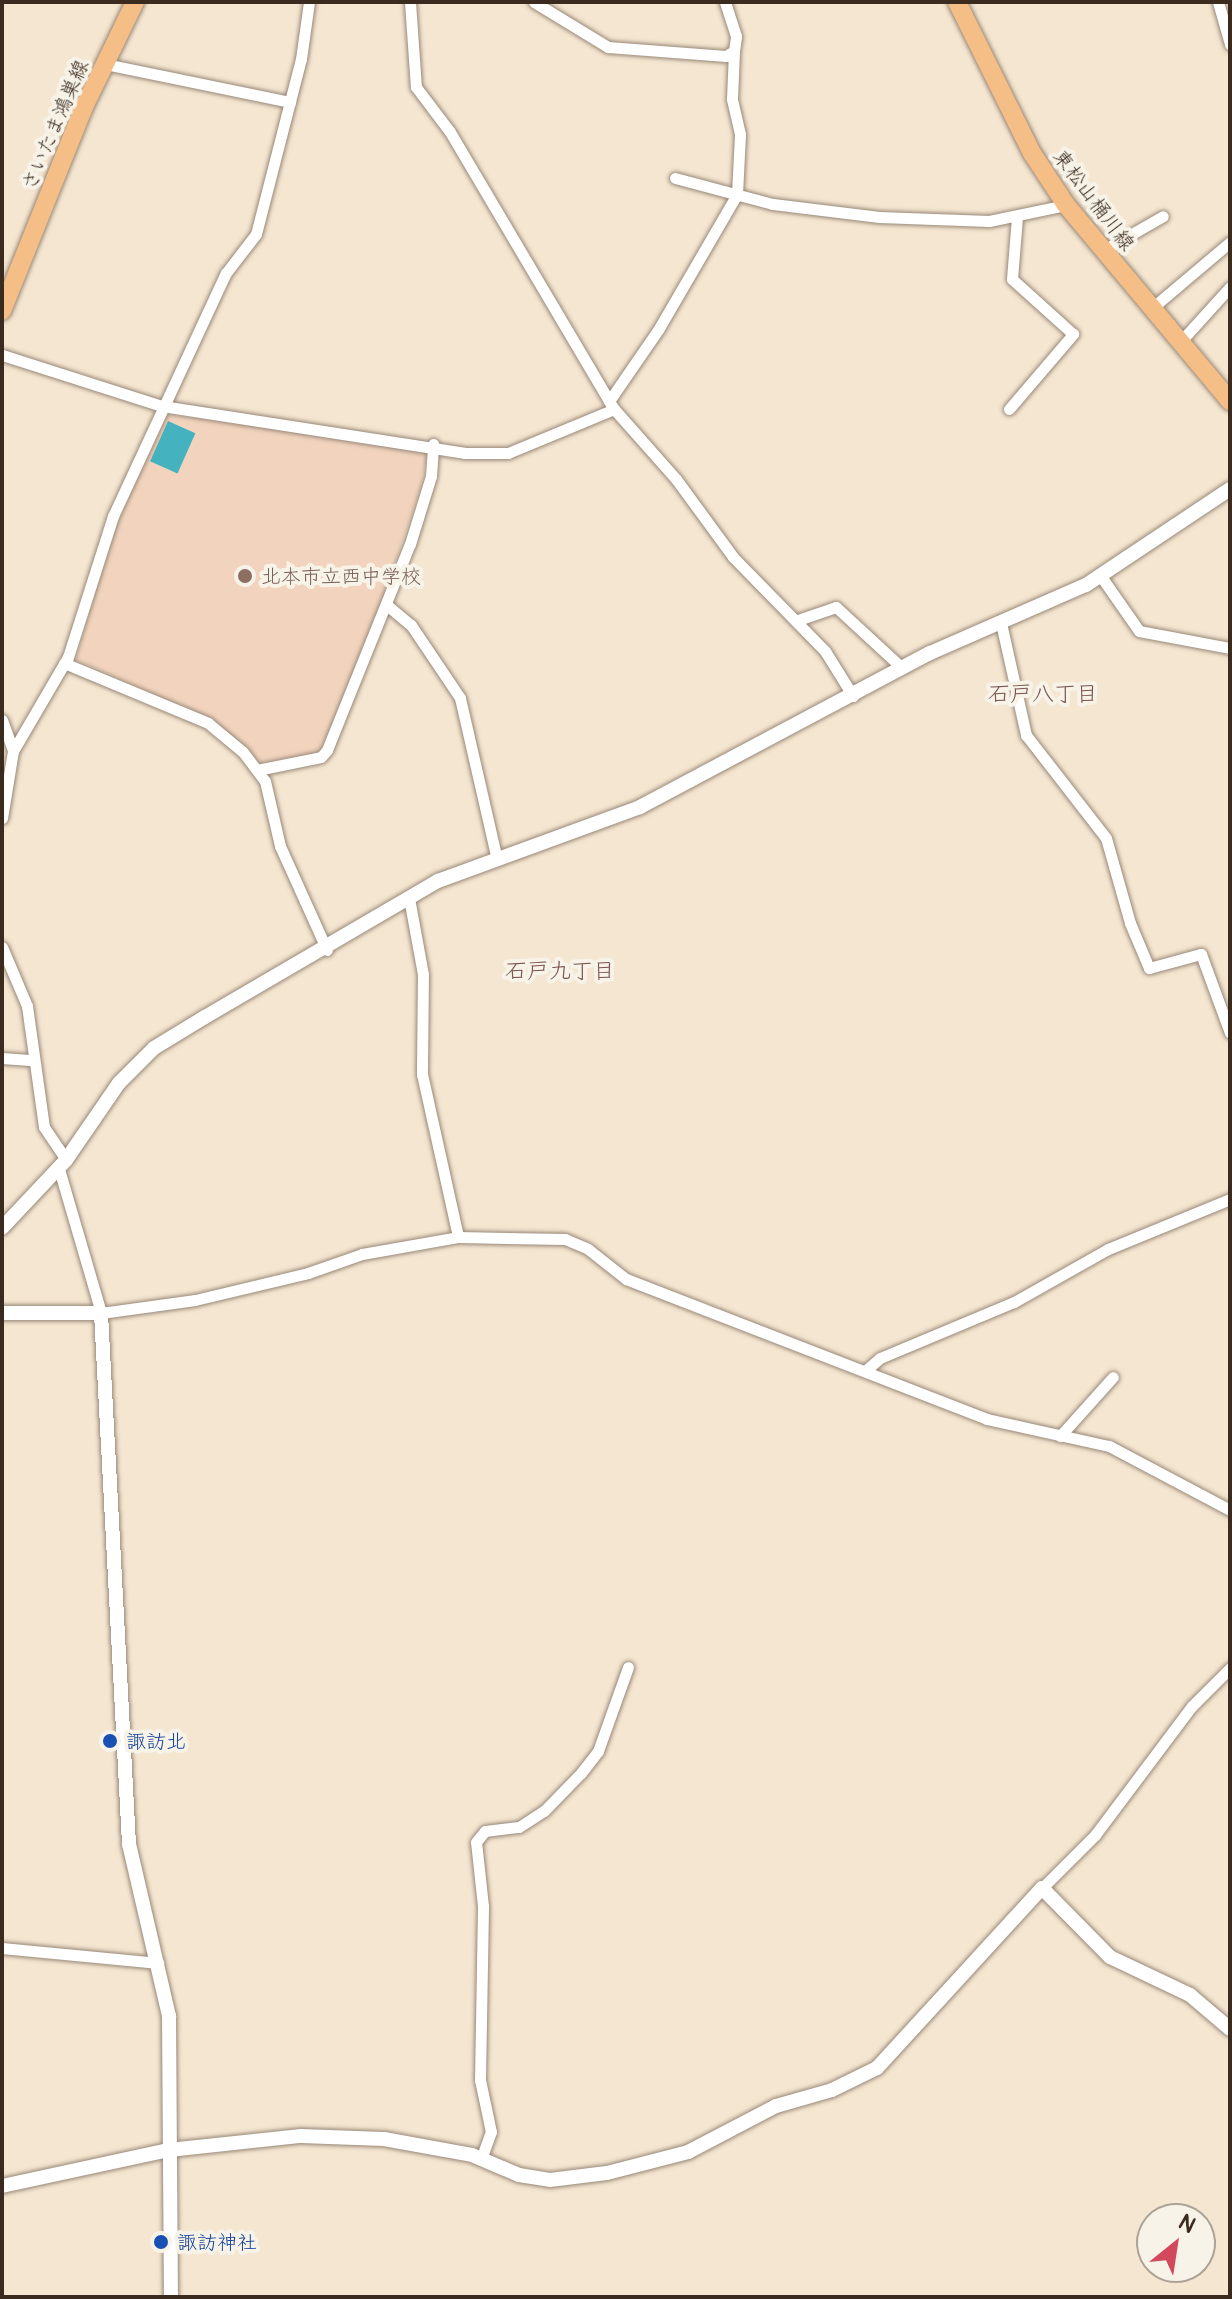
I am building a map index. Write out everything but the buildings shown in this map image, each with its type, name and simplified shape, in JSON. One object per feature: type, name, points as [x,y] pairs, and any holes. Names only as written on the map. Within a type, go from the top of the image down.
[{"type":"main road","name":"さいたま鴻巣線","points":[[2,311],[105,64],[135,2]]},
{"type":"main road","name":"東松山桶川線","points":[[957,2],[1032,153],[1066,205],[1230,401]]},
{"type":"street","points":[[2,818],[13,751],[64,663],[113,516],[226,273],[256,234],[290,102],[309,2]]},
{"type":"street","points":[[410,2],[416,87],[450,132],[612,405],[676,479],[733,557],[798,620],[853,696]]},
{"type":"street","points":[[534,2],[608,47],[726,56],[734,51]]},
{"type":"street","points":[[2,355],[162,406],[433,444],[465,453],[508,453],[612,405],[737,194],[740,134],[732,99],[736,36],[725,2]]},
{"type":"street","points":[[1218,2],[1230,44]]},
{"type":"street","points":[[1222,20],[1230,7]]},
{"type":"street","points":[[105,64],[290,102]]},
{"type":"street","points":[[675,178],[737,194],[879,217],[989,221],[1066,205]]},
{"type":"street","points":[[1102,251],[1163,216]]},
{"type":"street","points":[[1009,409],[1073,334],[1012,279],[1017,217]]},
{"type":"street","points":[[1152,308],[1230,242]]},
{"type":"street","points":[[1181,341],[1230,287]]},
{"type":"street","points":[[257,770],[321,757],[327,750],[388,606],[431,476],[433,444]]},
{"type":"street","points":[[2,1228],[62,1165],[119,1083],[154,1048],[327,950],[409,898],[497,859],[640,807],[902,668],[1100,575],[1230,489]]},
{"type":"street","points":[[1100,575],[1139,631],[1230,648]]},
{"type":"street","points":[[388,606],[411,625],[460,698],[497,859]]},
{"type":"street","points":[[798,620],[836,607],[902,668]]},
{"type":"street","points":[[1001,623],[1026,735],[1106,838],[1130,923],[1149,968],[1201,954],[1230,1033]]},
{"type":"street","points":[[64,663],[208,723],[257,770],[265,781],[280,846],[327,950]]},
{"type":"street","points":[[2,720],[13,751]]},
{"type":"street","points":[[409,898],[423,974],[422,1074],[458,1237]]},
{"type":"street","points":[[2,947],[27,1006],[44,1127],[62,1165],[101,1313],[128,1829],[169,2016],[171,2297]]},
{"type":"street","points":[[2,1058],[33,1060]]},
{"type":"street","points":[[865,1371],[880,1358],[1014,1302],[1108,1249],[1230,1199]]},
{"type":"street","points":[[2,1313],[101,1313],[195,1300],[362,1254],[458,1237],[565,1239],[588,1249],[626,1279],[987,1419],[1109,1446],[1230,1510]]},
{"type":"street","points":[[1060,1436],[1113,1377]]},
{"type":"street","points":[[481,2159],[491,2132],[480,2080],[483,1906],[476,1842],[485,1831],[519,1827],[544,1811],[581,1773],[598,1751],[628,1667]]},
{"type":"street","points":[[2,2186],[169,2150],[315,2136],[384,2139],[481,2159],[519,2175],[550,2180],[607,2173],[688,2152],[776,2106],[868,2073],[894,2052],[970,1960],[1095,1835],[1192,1706],[1230,1668]]},
{"type":"street","points":[[1042,1888],[1110,1957],[1190,1995],[1230,2029]]},
{"type":"street","points":[[2,1948],[158,1963]]},
{"type":"shaded area","name":"北本市立西中学校","points":[[170,415],[420,448],[427,453],[420,491],[379,608],[320,752],[261,763],[206,717],[76,660],[109,544],[163,417]]},
{"type":"water","points":[[168,421],[195,433],[178,473],[150,461]]},
{"type":"place","name":"北本市立西中学校","points":[[245,576]]},
{"type":"place","name":"諏訪北","points":[[110,1741]]},
{"type":"place","name":"諏訪神社","points":[[161,2242]]},
{"type":"district","name":"石戸八丁目","points":[[1043,695]]},
{"type":"district","name":"石戸九丁目","points":[[560,972]]}]
